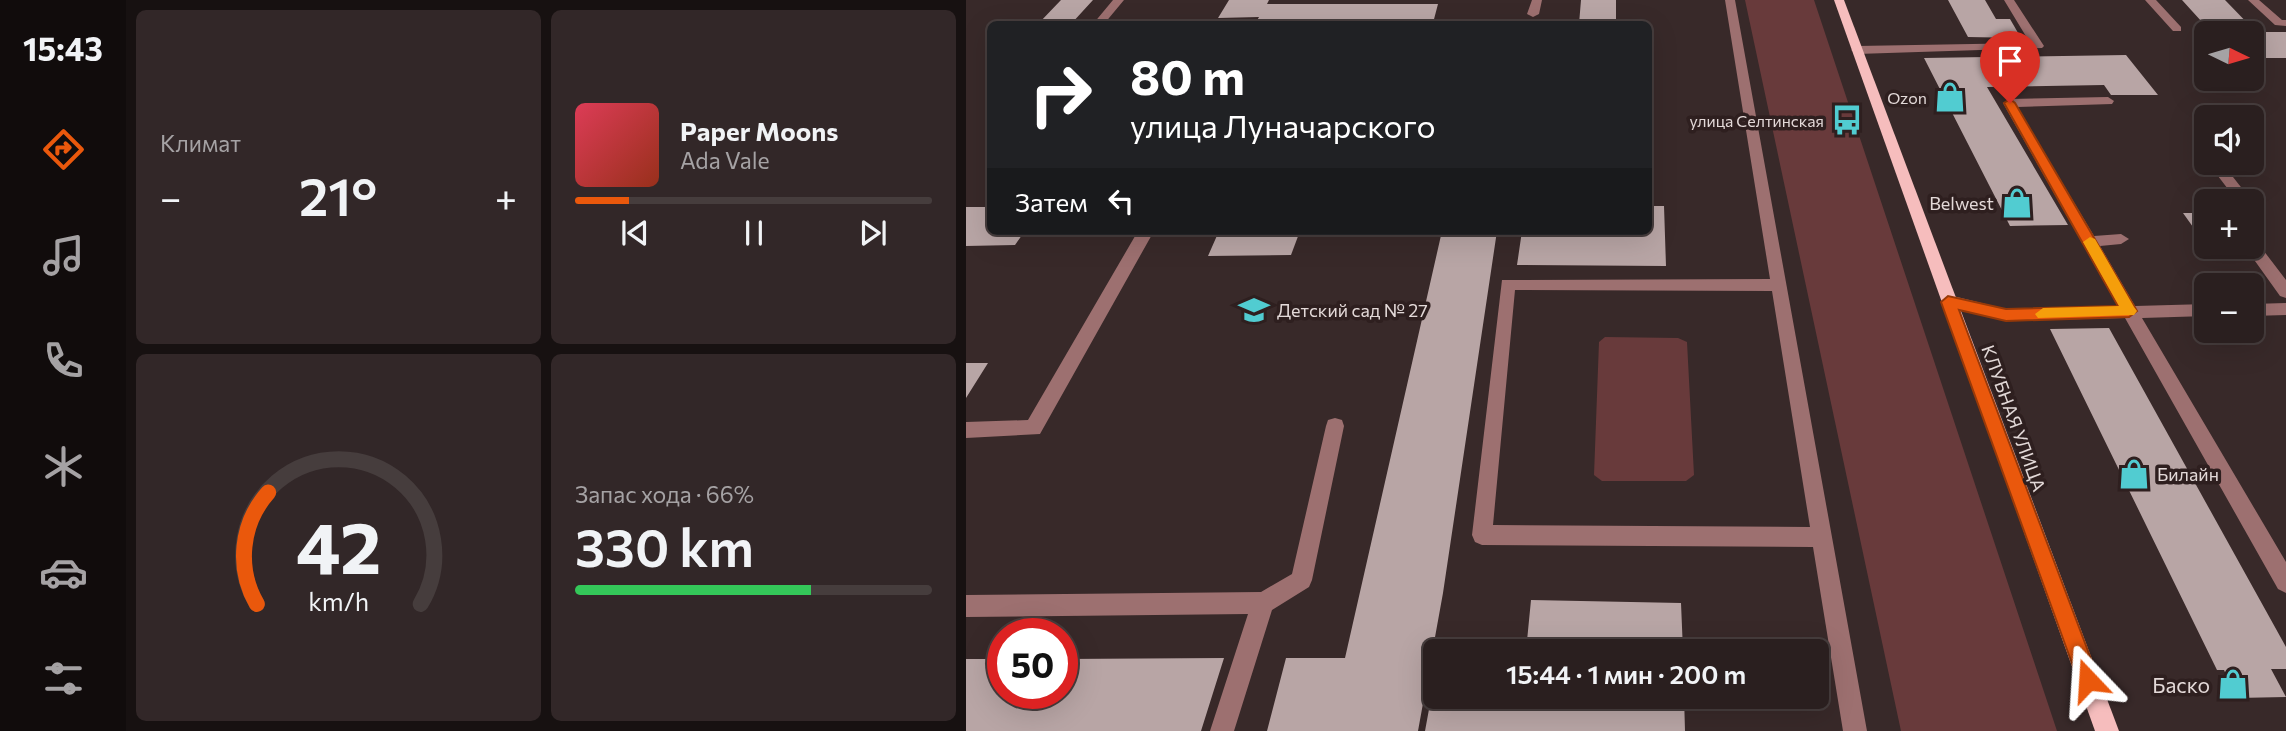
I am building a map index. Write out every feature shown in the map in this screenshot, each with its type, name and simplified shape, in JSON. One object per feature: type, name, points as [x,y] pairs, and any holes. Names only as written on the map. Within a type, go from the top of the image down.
[{"type":"main road","name":"КЛУБНАЯ УЛИЦА","points":[[1839,0],[2107,731]]},
{"type":"street","points":[[1101,21],[1119,0]]},
{"type":"street","points":[[1533,14],[1537,0]]},
{"type":"street","points":[[1730,0],[1855,731]]},
{"type":"street","points":[[1857,50],[2038,46],[2009,0]]},
{"type":"street","points":[[2150,0],[2177,29]]},
{"type":"street","points":[[2253,0],[2278,23],[2286,23]]},
{"type":"street","points":[[2108,101],[2010,103],[2286,582]]},
{"type":"street","points":[[2224,175],[2235,189]]},
{"type":"street","points":[[966,430],[1033,428],[1144,235]]},
{"type":"street","points":[[2090,241],[2121,239]]},
{"type":"street","points":[[2262,259],[2286,292]]},
{"type":"street","points":[[1777,285],[1508,284],[1482,535],[1822,537]]},
{"type":"street","points":[[1948,302],[2006,315],[2194,310]]},
{"type":"street","points":[[2264,310],[2286,309]]},
{"type":"street","points":[[966,606],[1264,603],[1301,580],[1335,426]]},
{"type":"street","points":[[1222,731],[1264,603]]},
{"type":"shaded area","points":[[1745,0],[1814,0],[2057,731],[1901,731]]},
{"type":"shaded area","points":[[1605,337],[1678,338],[1687,342],[1694,475],[1686,481],[1602,481],[1594,475],[1599,342]]},
{"type":"building","points":[[1061,0],[1093,0],[1074,21],[1041,21]]},
{"type":"building","points":[[1229,0],[1269,0],[1267,4],[1438,4],[1434,21],[1257,21],[1259,17],[1218,18]]},
{"type":"building","points":[[1581,0],[1616,0],[1616,21],[1579,21]]},
{"type":"building","points":[[1948,0],[1985,0],[1996,19],[2010,19],[2021,38],[1968,37]]},
{"type":"building","points":[[2182,0],[2225,0],[2245,21],[2201,21]]},
{"type":"building","points":[[2264,32],[2286,32],[2286,58],[2264,58]]},
{"type":"building","points":[[2126,55],[2158,95],[2111,95],[2104,85],[1987,87],[2068,225],[2010,226],[1924,58]]},
{"type":"building","points":[[1652,206],[1664,206],[1666,266],[1517,265],[1521,235],[1652,235]]},
{"type":"building","points":[[966,207],[987,207],[987,235],[1022,235],[1015,245],[966,246]]},
{"type":"building","points":[[2183,213],[2194,213],[2194,228]]},
{"type":"building","points":[[1217,235],[1298,235],[1291,255],[1208,256]]},
{"type":"building","points":[[1441,235],[1496,235],[1435,639],[1423,639],[1423,703],[1418,731],[1267,731],[1286,658],[1345,658]]},
{"type":"building","points":[[2109,328],[2286,647],[2286,669],[2271,669],[2286,697],[2237,698],[2224,670],[2217,670],[2050,329]]},
{"type":"building","points":[[966,363],[988,363],[966,398]]},
{"type":"building","points":[[1531,600],[1681,603],[1682,639],[1527,639]]},
{"type":"building","points":[[1224,658],[1201,731],[966,731],[966,659],[987,659],[987,709],[1078,709],[1078,659]]},
{"type":"building","points":[[1429,709],[1684,709],[1685,731],[1425,731]]},
{"type":"slow traffic","points":[[2043,314],[2129,311],[2090,242]]},
{"type":"place","name":"Ozon","points":[[1950,97]]},
{"type":"place","name":"улица Селтинская","points":[[1847,120]]},
{"type":"place","name":"Belwest","points":[[2017,203]]},
{"type":"place","name":"Детский сад № 27","points":[[1254,310]]},
{"type":"place","name":"Билайн","points":[[2134,474]]},
{"type":"place","name":"Баско","points":[[2233,684]]},
{"type":"route","points":[[2010,103],[2129,311],[2006,315],[1948,302],[2088,680]]}]
